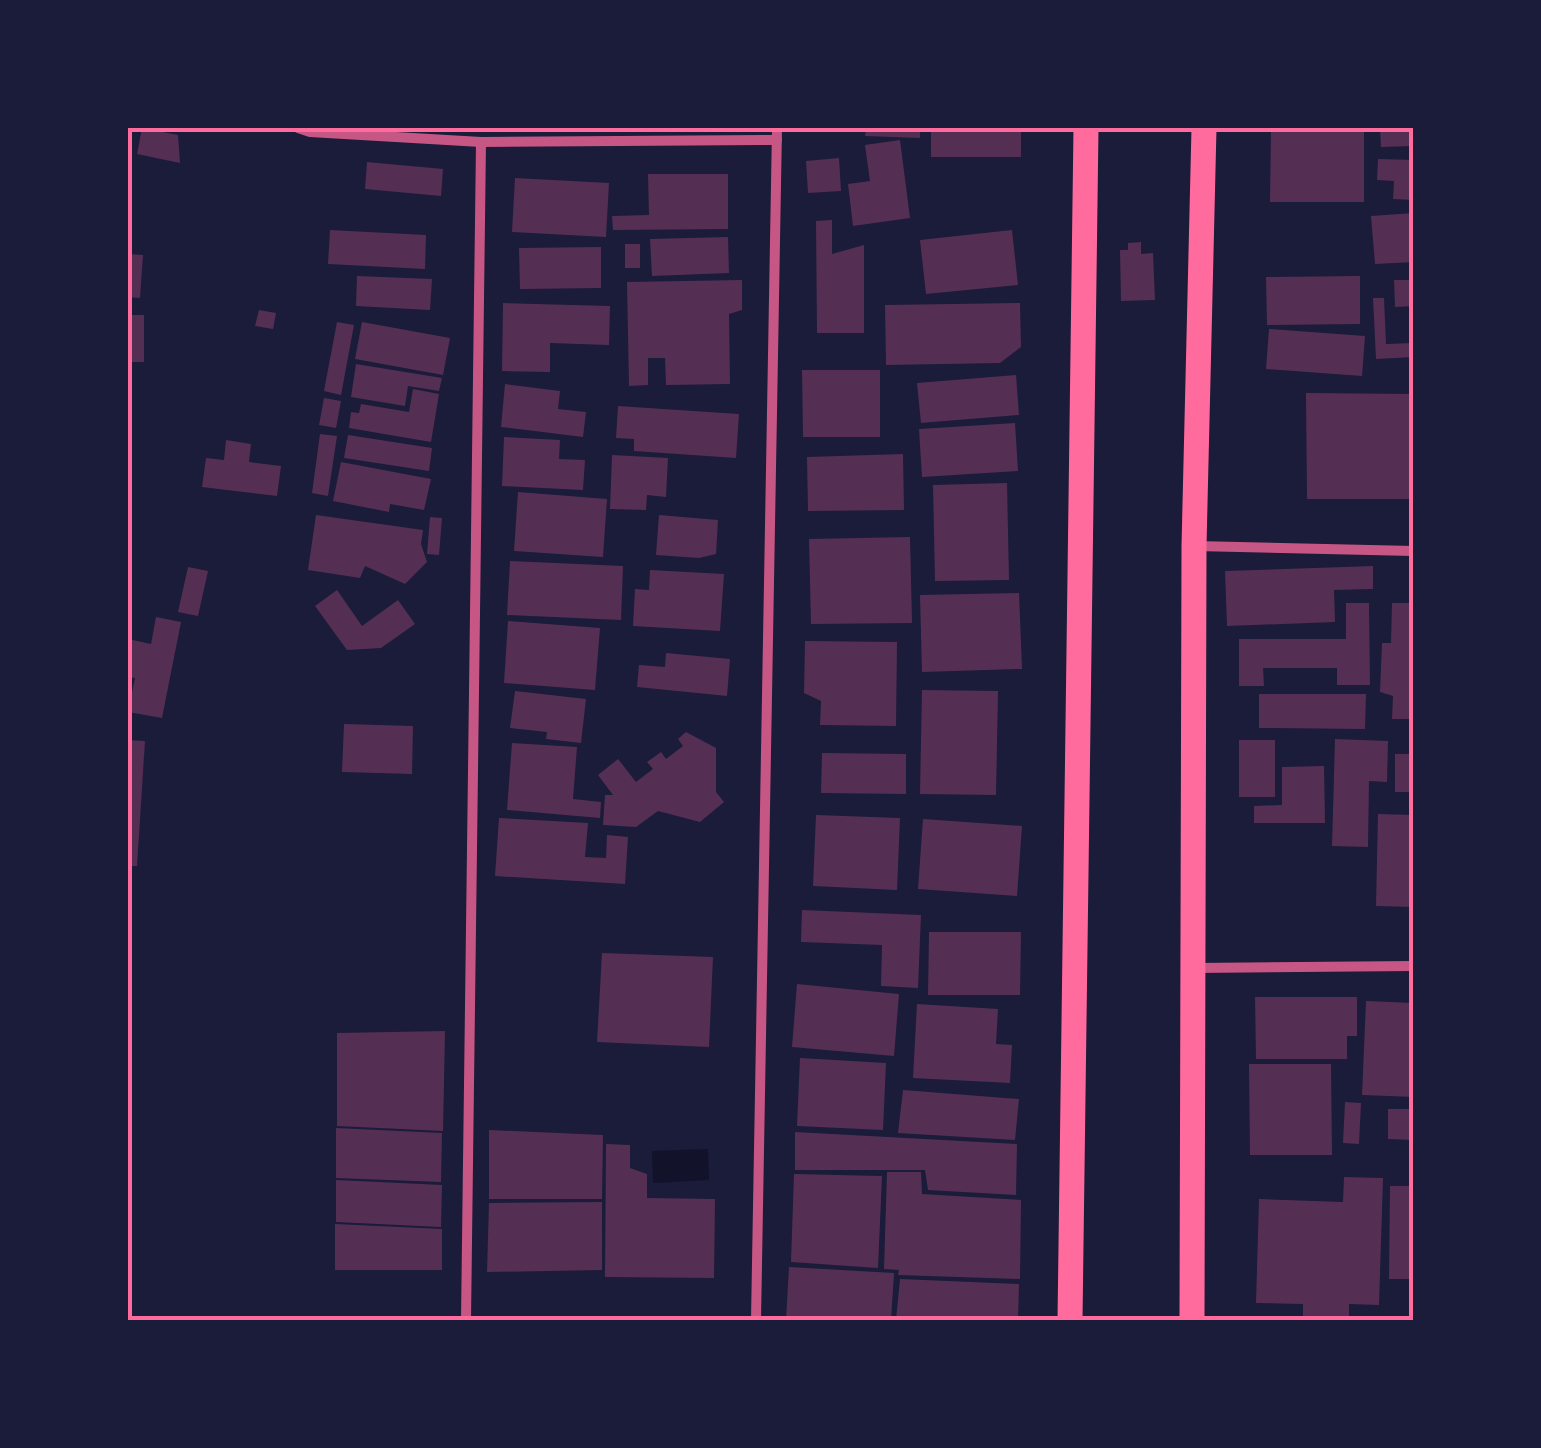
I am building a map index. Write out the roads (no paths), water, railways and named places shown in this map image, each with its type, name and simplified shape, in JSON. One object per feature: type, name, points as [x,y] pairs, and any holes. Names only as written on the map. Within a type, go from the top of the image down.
[{"type":"main road","points":[[1070,1320],[1086,128]]},
{"type":"main road","points":[[1192,1320],[1194,546],[1204,128]]},
{"type":"street","points":[[298,128],[310,132],[481,142],[777,140]]},
{"type":"street","points":[[756,1320],[777,128]]},
{"type":"street","points":[[466,1320],[481,142]]},
{"type":"street","points":[[1194,546],[1414,551]]},
{"type":"street","points":[[1194,968],[1414,966]]}]
